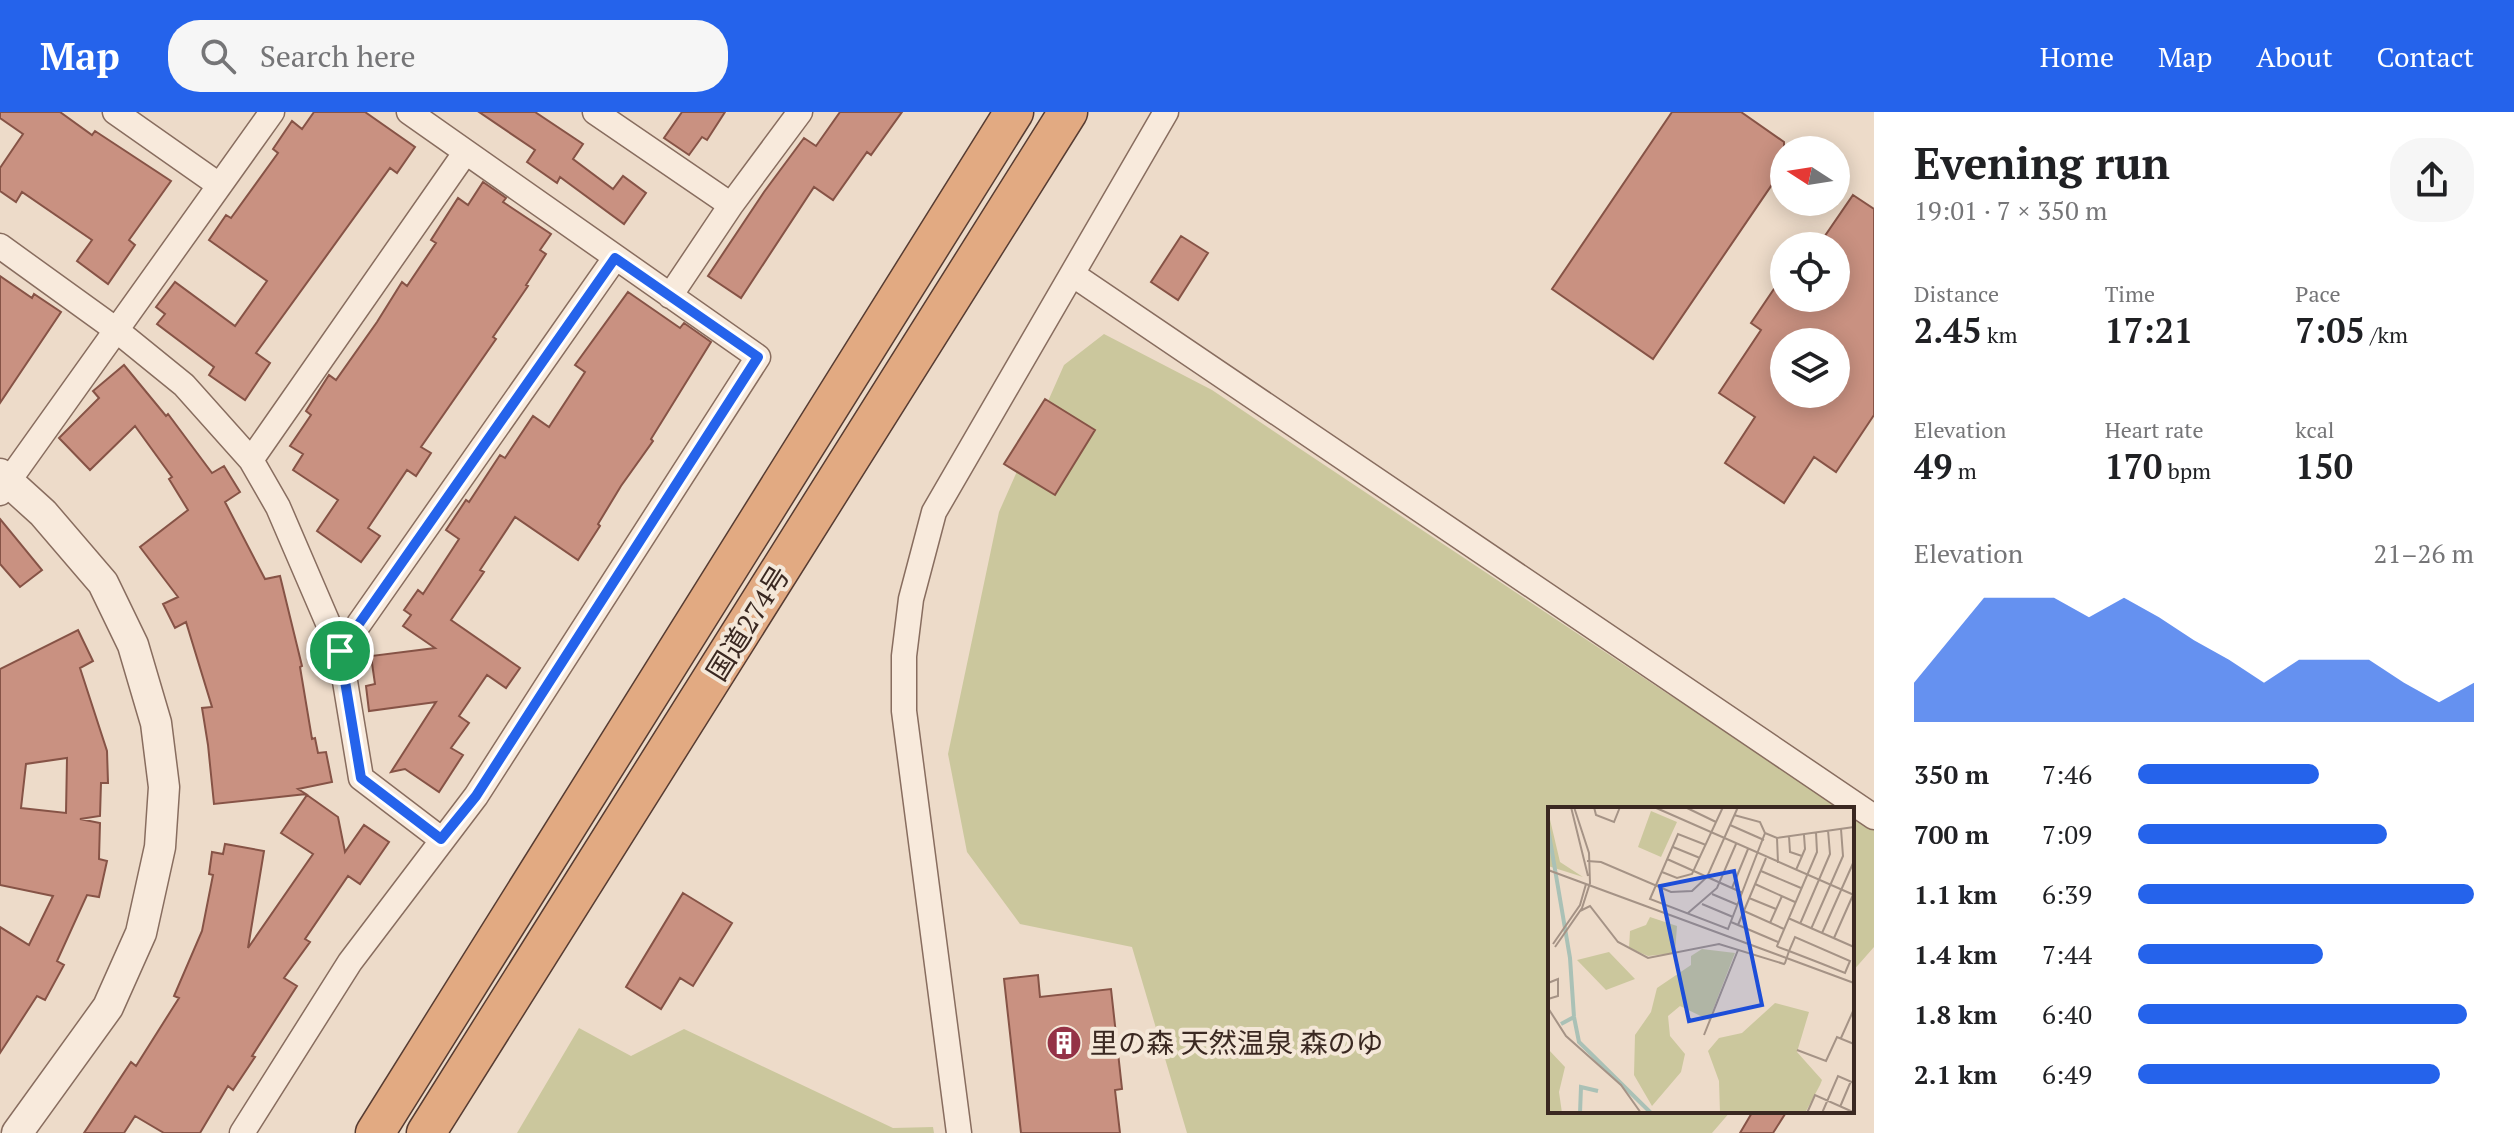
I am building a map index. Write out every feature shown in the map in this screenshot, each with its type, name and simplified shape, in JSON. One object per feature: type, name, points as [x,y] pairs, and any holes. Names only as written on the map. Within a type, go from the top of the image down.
[{"type":"highway","name":"国道274号","points":[[375,1133],[1014,112]]},
{"type":"highway","name":"国道274号","points":[[426,1133],[1068,112]]},
{"type":"street","points":[[115,112],[219,185]]},
{"type":"street","points":[[17,1133],[108,1007],[141,933],[160,847],[164,787],[153,710],[133,645],[103,583],[43,513],[3,483],[272,112]]},
{"type":"street","points":[[242,1133],[350,962],[476,796],[758,357],[409,112]]},
{"type":"street","points":[[595,112],[731,205]]},
{"type":"street","points":[[670,296],[731,205],[800,112]]},
{"type":"street","points":[[959,1133],[904,711],[904,656],[911,599],[934,512],[1166,112]]},
{"type":"street","points":[[251,460],[465,153]]},
{"type":"street","points":[[0,246],[115,329],[184,385],[251,460],[284,520],[340,651],[361,778],[441,839]]},
{"type":"street","points":[[340,651],[615,258]]},
{"type":"street","points":[[1072,274],[1874,817]]},
{"type":"shaded area","points":[[1104,334],[1212,390],[1668,694],[1874,817],[1874,947],[1854,970],[1854,807],[1548,807],[1548,1113],[1729,1113],[1712,1133],[1187,1133],[1132,947],[1020,924],[967,852],[948,754],[999,512],[1064,365]]},
{"type":"shaded area","points":[[579,1028],[631,1056],[684,1029],[893,1128],[933,1127],[934,1133],[517,1133]]},
{"type":"building","points":[[0,112],[60,112],[92,135],[95,131],[171,181],[129,240],[135,245],[108,284],[77,261],[92,240],[22,192],[16,202],[0,191],[0,168],[23,134],[0,118]]},
{"type":"building","points":[[314,112],[365,112],[415,147],[397,173],[390,168],[256,353],[270,363],[245,400],[209,375],[214,367],[157,324],[165,314],[156,307],[175,282],[235,326],[267,281],[209,240],[226,215],[231,218],[278,153],[273,149],[292,121],[302,129]]},
{"type":"building","points":[[479,112],[535,112],[583,144],[573,159],[613,189],[623,176],[646,193],[624,224],[560,177],[557,183],[527,162],[535,150]]},
{"type":"building","points":[[682,112],[725,112],[707,140],[702,137],[689,155],[664,138]]},
{"type":"building","points":[[840,112],[902,112],[871,155],[867,152],[833,200],[814,187],[741,298],[708,276],[804,138],[816,146]]},
{"type":"building","points":[[1672,112],[1741,112],[1775,136],[1770,136],[1770,188],[1653,359],[1552,289]]},
{"type":"building","points":[[483,182],[506,198],[503,202],[551,234],[540,250],[546,254],[493,337],[496,339],[421,447],[431,453],[416,476],[407,470],[368,528],[380,536],[361,562],[317,531],[338,500],[293,470],[303,454],[290,446],[311,415],[306,411],[329,375],[336,380],[402,282],[407,286],[436,243],[431,240],[458,198],[468,205]]},
{"type":"building","points":[[1853,195],[1874,209],[1874,415],[1836,472],[1814,457],[1784,503],[1725,463],[1755,417],[1719,393],[1761,330],[1751,323],[1770,295],[1770,312],[1850,312],[1850,232],[1828,232],[1839,216],[1850,216]]},
{"type":"building","points":[[1181,236],[1208,253],[1178,300],[1151,282]]},
{"type":"building","points":[[0,276],[32,298],[34,294],[61,312],[0,403]]},
{"type":"building","points":[[628,292],[680,328],[684,323],[711,342],[578,560],[515,517],[480,570],[484,572],[451,620],[520,668],[506,688],[487,675],[459,716],[469,723],[451,748],[463,755],[439,792],[405,769],[391,772],[436,702],[369,711],[366,686],[375,684],[371,656],[435,648],[403,626],[411,615],[404,610],[418,590],[423,594],[459,539],[446,530],[500,455],[505,458],[533,416],[549,427],[585,372],[575,365]]},
{"type":"building","points":[[124,365],[166,416],[168,414],[212,473],[224,466],[240,492],[225,502],[265,579],[280,576],[302,666],[312,739],[315,738],[318,753],[326,752],[332,782],[298,789],[306,794],[214,804],[202,708],[212,707],[186,622],[175,628],[163,604],[178,597],[140,547],[188,510],[169,479],[172,477],[135,426],[90,470],[59,438],[99,398],[93,391]]},
{"type":"building","points":[[1045,399],[1095,430],[1055,495],[1004,464]]},
{"type":"building","points":[[0,519],[42,570],[20,587],[0,564]]},
{"type":"building","points":[[78,630],[93,661],[80,668],[107,751],[108,783],[101,783],[100,816],[80,819],[100,823],[99,859],[107,861],[99,897],[87,895],[57,961],[64,965],[45,1000],[37,996],[0,1053],[0,927],[29,945],[53,896],[0,885],[0,669]],"holes":[[[67,758],[66,813],[21,808],[26,764]]]},
{"type":"building","points":[[307,795],[338,817],[345,852],[364,825],[389,842],[360,884],[348,876],[305,939],[310,942],[284,978],[297,986],[252,1056],[255,1057],[233,1090],[228,1086],[200,1133],[164,1133],[135,1116],[124,1133],[84,1133],[131,1062],[136,1066],[179,998],[174,996],[202,931],[213,875],[209,874],[212,852],[223,854],[225,844],[264,851],[248,948],[313,854],[281,833]]},
{"type":"building","points":[[683,893],[732,923],[693,986],[680,978],[661,1009],[626,987]]},
{"type":"building","name":"里の森 天然温泉 森のゆ","points":[[1038,975],[1040,997],[1111,989],[1122,1089],[1115,1090],[1120,1133],[1021,1133],[1004,979]]},
{"type":"building","points":[[1752,1113],[1786,1113],[1773,1133],[1740,1133]]},
{"type":"place","name":"里の森 天然温泉 森のゆ","points":[[1064,1043]]},
{"type":"route","points":[[615,258],[758,357],[476,796],[441,839],[361,778],[340,651],[615,258]]}]
